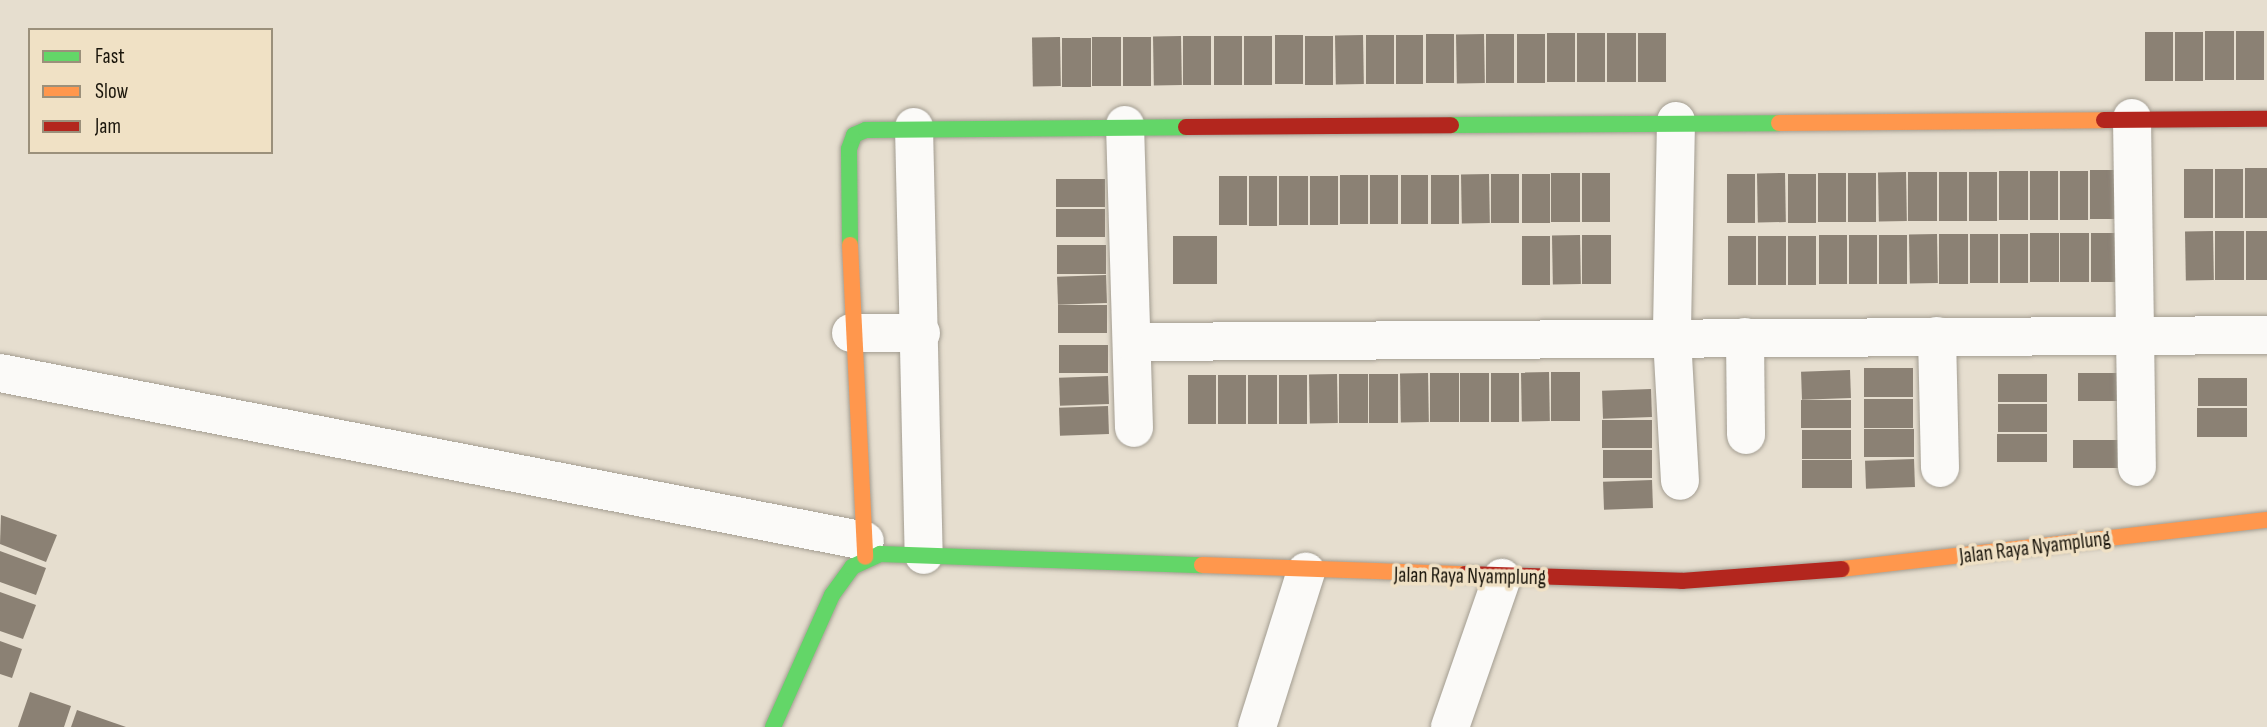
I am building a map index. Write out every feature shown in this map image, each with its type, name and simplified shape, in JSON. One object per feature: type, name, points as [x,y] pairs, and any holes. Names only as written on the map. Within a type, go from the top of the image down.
[{"type":"street","points":[[2132,118],[2137,467]]},
{"type":"street","points":[[773,727],[832,596],[865,549],[851,333],[850,142],[866,130],[1125,125],[2267,119]]},
{"type":"street","points":[[1680,481],[1678,338],[1683,121]]},
{"type":"street","points":[[1125,125],[1134,428]]},
{"type":"street","points":[[914,127],[921,333],[924,555]]},
{"type":"street","points":[[851,333],[921,333]]},
{"type":"street","points":[[1132,342],[2267,335]]},
{"type":"street","points":[[1937,336],[1940,468]]},
{"type":"street","points":[[1741,337],[1746,435]]},
{"type":"street","points":[[0,407],[15,378],[235,416],[865,549]]},
{"type":"street","name":"Jalan Raya Nyamplung","points":[[865,549],[924,555],[1306,572],[1502,578],[1734,579],[2267,520]]},
{"type":"street","points":[[1257,727],[1306,572]]},
{"type":"street","points":[[1450,727],[1502,578]]},
{"type":"building","points":[[2205,31],[2234,31],[2234,80],[2205,80]]},
{"type":"building","points":[[2236,31],[2264,31],[2264,80],[2236,80]]},
{"type":"building","points":[[2145,32],[2173,32],[2173,81],[2145,81]]},
{"type":"building","points":[[2175,32],[2203,32],[2203,81],[2175,81]]},
{"type":"building","points":[[1547,33],[1575,33],[1575,82],[1547,82]]},
{"type":"building","points":[[1577,33],[1605,33],[1605,82],[1577,82]]},
{"type":"building","points":[[1607,33],[1636,33],[1636,82],[1607,82]]},
{"type":"building","points":[[1638,33],[1666,33],[1666,82],[1638,82]]},
{"type":"building","points":[[1426,34],[1454,34],[1454,83],[1426,83]]},
{"type":"building","points":[[1456,34],[1484,34],[1485,83],[1457,83]]},
{"type":"building","points":[[1486,34],[1514,34],[1514,83],[1486,83]]},
{"type":"building","points":[[1517,34],[1545,34],[1545,83],[1517,83]]},
{"type":"building","points":[[1275,35],[1303,35],[1303,84],[1275,84]]},
{"type":"building","points":[[1335,35],[1363,35],[1364,84],[1336,84]]},
{"type":"building","points":[[1366,35],[1394,35],[1394,84],[1366,84]]},
{"type":"building","points":[[1396,35],[1423,35],[1423,84],[1396,84]]},
{"type":"building","points":[[1153,36],[1181,36],[1182,85],[1154,85]]},
{"type":"building","points":[[1183,36],[1211,36],[1211,85],[1183,85]]},
{"type":"building","points":[[1214,36],[1242,36],[1242,85],[1214,85]]},
{"type":"building","points":[[1244,36],[1272,36],[1272,85],[1244,85]]},
{"type":"building","points":[[1305,36],[1333,36],[1333,85],[1305,85]]},
{"type":"building","points":[[1032,37],[1060,37],[1061,86],[1033,86]]},
{"type":"building","points":[[1092,37],[1121,37],[1121,86],[1092,86]]},
{"type":"building","points":[[1123,37],[1151,37],[1151,86],[1123,86]]},
{"type":"building","points":[[1062,38],[1091,38],[1091,87],[1062,87]]},
{"type":"building","points":[[2245,168],[2267,168],[2267,218],[2245,218]]},
{"type":"building","points":[[2184,169],[2213,169],[2213,218],[2184,218]]},
{"type":"building","points":[[2215,169],[2243,169],[2243,218],[2215,218]]},
{"type":"building","points":[[2090,170],[2119,170],[2119,219],[2090,219]]},
{"type":"building","points":[[1999,171],[2028,171],[2028,220],[1999,220]]},
{"type":"building","points":[[2030,171],[2058,171],[2058,220],[2030,220]]},
{"type":"building","points":[[2060,171],[2088,171],[2088,220],[2060,220]]},
{"type":"building","points":[[1878,172],[1906,172],[1907,221],[1879,221]]},
{"type":"building","points":[[1908,172],[1937,172],[1937,221],[1908,221]]},
{"type":"building","points":[[1939,172],[1967,172],[1967,221],[1939,221]]},
{"type":"building","points":[[1969,172],[1997,172],[1997,221],[1969,221]]},
{"type":"building","points":[[1551,173],[1580,173],[1580,222],[1551,222]]},
{"type":"building","points":[[1582,173],[1610,173],[1610,222],[1582,222]]},
{"type":"building","points":[[1757,173],[1785,173],[1786,222],[1758,222]]},
{"type":"building","points":[[1818,173],[1846,173],[1846,222],[1818,222]]},
{"type":"building","points":[[1848,173],[1876,173],[1876,222],[1848,222]]},
{"type":"building","points":[[1461,174],[1489,174],[1490,223],[1462,223]]},
{"type":"building","points":[[1491,174],[1519,174],[1519,223],[1491,223]]},
{"type":"building","points":[[1522,174],[1550,174],[1550,223],[1522,223]]},
{"type":"building","points":[[1727,174],[1755,174],[1755,223],[1727,223]]},
{"type":"building","points":[[1788,174],[1816,174],[1816,223],[1788,223]]},
{"type":"building","points":[[1340,175],[1368,175],[1368,224],[1340,224]]},
{"type":"building","points":[[1370,175],[1398,175],[1398,224],[1370,224]]},
{"type":"building","points":[[1401,175],[1428,175],[1428,224],[1401,224]]},
{"type":"building","points":[[1431,175],[1459,175],[1459,224],[1431,224]]},
{"type":"building","points":[[1219,176],[1247,176],[1247,225],[1219,225]]},
{"type":"building","points":[[1249,176],[1277,176],[1277,226],[1249,226]]},
{"type":"building","points":[[1279,176],[1308,176],[1308,225],[1279,225]]},
{"type":"building","points":[[1310,176],[1338,176],[1338,225],[1310,225]]},
{"type":"building","points":[[1056,179],[1105,179],[1105,207],[1056,207]]},
{"type":"building","points":[[1056,209],[1105,209],[1105,237],[1056,237]]},
{"type":"building","points":[[2185,231],[2213,231],[2214,280],[2186,280]]},
{"type":"building","points":[[2215,231],[2244,231],[2244,280],[2215,280]]},
{"type":"building","points":[[2246,231],[2267,231],[2267,280],[2246,280]]},
{"type":"building","points":[[2030,233],[2059,233],[2059,282],[2030,282]]},
{"type":"building","points":[[2030,233],[2059,233],[2059,282],[2030,282]]},
{"type":"building","points":[[2091,233],[2119,233],[2119,282],[2091,282]]},
{"type":"building","points":[[1909,234],[1937,234],[1938,283],[1910,283]]},
{"type":"building","points":[[1939,234],[1968,234],[1968,284],[1939,284]]},
{"type":"building","points":[[1970,234],[1998,234],[1998,283],[1970,283]]},
{"type":"building","points":[[2000,234],[2028,234],[2028,283],[2000,283]]},
{"type":"building","points":[[1552,235],[1580,235],[1581,284],[1553,284]]},
{"type":"building","points":[[1582,235],[1611,235],[1611,284],[1582,284]]},
{"type":"building","points":[[1819,235],[1847,235],[1847,284],[1819,284]]},
{"type":"building","points":[[1849,235],[1877,235],[1877,284],[1849,284]]},
{"type":"building","points":[[1879,235],[1907,235],[1907,284],[1879,284]]},
{"type":"building","points":[[1173,236],[1217,236],[1217,284],[1173,284]]},
{"type":"building","points":[[1522,236],[1550,236],[1550,285],[1522,285]]},
{"type":"building","points":[[1728,236],[1756,236],[1756,285],[1728,285]]},
{"type":"building","points":[[1758,236],[1786,236],[1786,285],[1758,285]]},
{"type":"building","points":[[1788,236],[1816,236],[1816,285],[1788,285]]},
{"type":"building","points":[[1057,245],[1106,245],[1106,274],[1057,274]]},
{"type":"building","points":[[1106,275],[1107,303],[1058,305],[1057,277]]},
{"type":"building","points":[[1058,305],[1107,305],[1107,333],[1058,333]]},
{"type":"building","points":[[1059,345],[1108,345],[1108,373],[1059,373]]},
{"type":"building","points":[[1864,368],[1913,368],[1913,397],[1864,397]]},
{"type":"building","points":[[1850,370],[1851,398],[1802,400],[1801,372]]},
{"type":"building","points":[[1521,372],[1549,372],[1550,421],[1522,421]]},
{"type":"building","points":[[1551,372],[1580,372],[1580,421],[1551,421]]},
{"type":"building","points":[[1400,373],[1428,373],[1429,422],[1401,422]]},
{"type":"building","points":[[1430,373],[1459,373],[1459,422],[1430,422]]},
{"type":"building","points":[[1460,373],[1489,373],[1489,422],[1460,422]]},
{"type":"building","points":[[1491,373],[1519,373],[1519,422],[1491,422]]},
{"type":"building","points":[[2078,373],[2127,373],[2127,401],[2078,401]]},
{"type":"building","points":[[1309,374],[1337,374],[1338,423],[1310,423]]},
{"type":"building","points":[[1339,374],[1368,374],[1368,423],[1339,423]]},
{"type":"building","points":[[1369,374],[1398,374],[1398,423],[1369,423]]},
{"type":"building","points":[[1998,374],[2047,374],[2047,402],[1998,402]]},
{"type":"building","points":[[1188,375],[1216,375],[1216,424],[1188,424]]},
{"type":"building","points":[[1218,375],[1246,375],[1246,424],[1218,424]]},
{"type":"building","points":[[1248,375],[1277,375],[1277,424],[1248,424]]},
{"type":"building","points":[[1279,375],[1307,375],[1307,424],[1279,424]]},
{"type":"building","points":[[1108,376],[1109,404],[1060,406],[1059,378]]},
{"type":"building","points":[[2198,378],[2247,378],[2247,406],[2198,406]]},
{"type":"building","points":[[1651,389],[1652,417],[1603,419],[1602,391]]},
{"type":"building","points":[[1864,399],[1913,399],[1913,428],[1864,428]]},
{"type":"building","points":[[1801,400],[1851,400],[1851,428],[1801,428]]},
{"type":"building","points":[[1998,404],[2047,404],[2047,432],[1998,432]]},
{"type":"building","points":[[1108,406],[1109,434],[1060,436],[1059,408]]},
{"type":"building","points":[[2197,408],[2247,408],[2247,437],[2197,437]]},
{"type":"building","points":[[1602,420],[1652,420],[1652,448],[1602,448]]},
{"type":"building","points":[[1864,429],[1914,429],[1914,457],[1864,457]]},
{"type":"building","points":[[1802,430],[1851,430],[1851,459],[1802,459]]},
{"type":"building","points":[[1997,434],[2047,434],[2047,462],[1997,462]]},
{"type":"building","points":[[2073,440],[2123,440],[2123,468],[2073,468]]},
{"type":"building","points":[[1603,450],[1652,450],[1652,478],[1603,478]]},
{"type":"building","points":[[1914,459],[1915,487],[1866,489],[1865,461]]},
{"type":"building","points":[[1802,460],[1852,460],[1852,488],[1802,488]]},
{"type":"building","points":[[1652,480],[1653,508],[1604,510],[1603,482]]},
{"type":"building","points":[[1,515],[57,535],[46,562],[0,544]]},
{"type":"building","points":[[0,551],[46,568],[36,595],[0,582]]},
{"type":"building","points":[[0,592],[36,605],[23,639],[0,631]]},
{"type":"building","points":[[0,641],[22,649],[12,678],[0,674]]},
{"type":"building","points":[[30,692],[71,706],[64,727],[18,727]]},
{"type":"building","points":[[77,710],[126,727],[71,727]]},
{"type":"traffic: fast","points":[[1451,125],[1779,123]]},
{"type":"traffic: fast","points":[[850,245],[849,149],[854,135],[866,130],[1186,127]]},
{"type":"traffic: fast","points":[[773,727],[832,595],[852,567],[880,554],[1202,565]]},
{"type":"traffic: slow","points":[[1779,123],[2104,120]]},
{"type":"traffic: slow","points":[[850,245],[865,557]]},
{"type":"traffic: slow","points":[[1842,569],[2267,520]]},
{"type":"traffic: slow","points":[[1202,565],[1465,574]]},
{"type":"traffic: jam","points":[[2104,120],[2267,119]]},
{"type":"traffic: jam","points":[[1186,127],[1451,125]]},
{"type":"traffic: jam","points":[[1465,574],[1682,581],[1842,569]]}]
